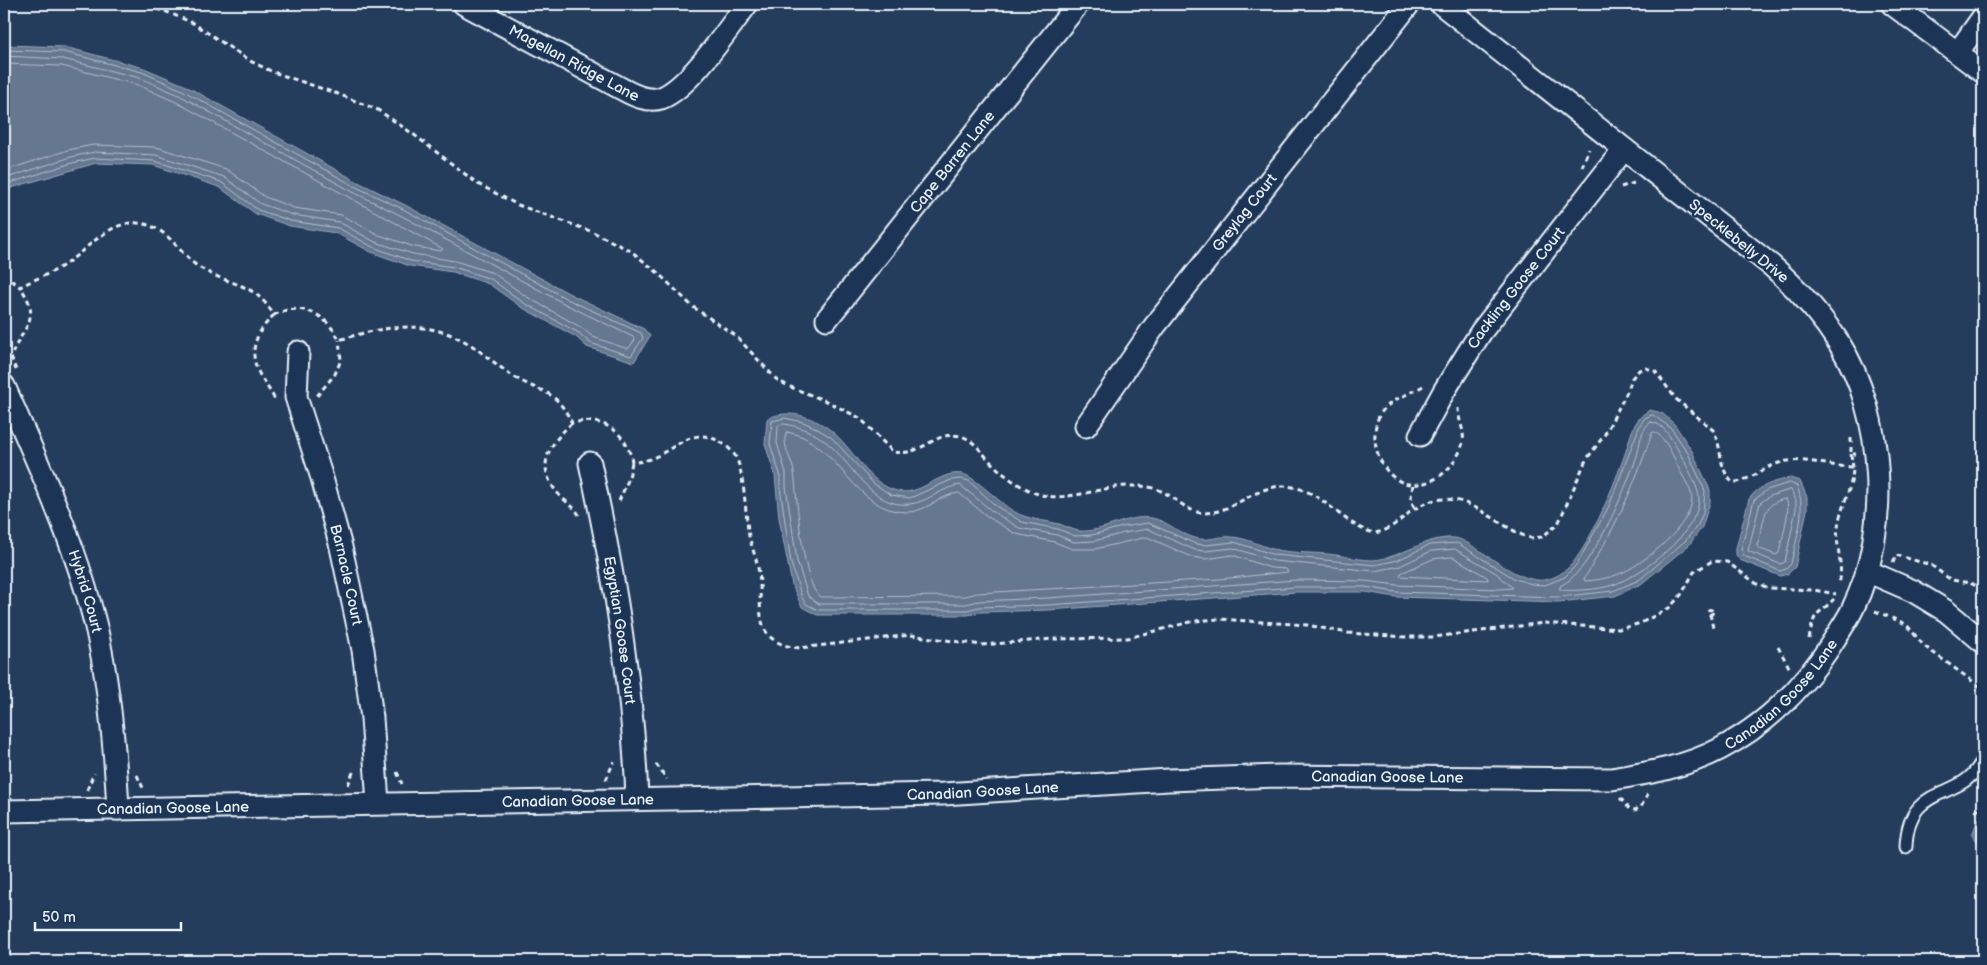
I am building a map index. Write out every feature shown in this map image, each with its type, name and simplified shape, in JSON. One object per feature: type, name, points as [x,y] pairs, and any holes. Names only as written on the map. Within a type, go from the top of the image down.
[{"type":"street","name":"Magellan Ridge Lane","points":[[464,4],[640,98],[659,99],[676,90],[689,77],[747,4]]},
{"type":"street","name":"Cape Barren Lane","points":[[827,319],[1078,4]]},
{"type":"street","name":"Greylag Court","points":[[1086,426],[1113,383],[1159,320],[1408,4]]},
{"type":"street","name":"Specklebelly Drive","points":[[1441,4],[1772,266],[1798,289],[1839,344],[1854,374],[1866,405],[1878,472],[1875,531],[1867,572]]},
{"type":"street","points":[[1892,4],[1983,72]]},
{"type":"street","points":[[1958,52],[1983,18]]},
{"type":"street","name":"Cackling Goose Court","points":[[1420,435],[1444,391],[1481,332],[1624,149]]},
{"type":"street","name":"Barnacle Court","points":[[298,352],[296,397],[325,487],[358,623],[368,682],[378,803]]},
{"type":"street","name":"Hybrid Court","points":[[10,379],[70,541],[90,607],[109,700],[118,809]]},
{"type":"street","name":"Egyptian Goose Court","points":[[590,463],[615,582],[633,720],[637,799]]},
{"type":"street","points":[[1867,572],[1914,591],[1946,611],[1983,642]]},
{"type":"street","name":"Canadian Goose Lane","points":[[4,811],[943,794],[1169,780],[1279,776],[1612,779],[1659,772],[1719,750],[1767,718],[1817,668],[1853,608],[1867,572]]},
{"type":"lane","points":[[1906,847],[1908,826],[1918,808],[1934,794],[1960,786],[1968,780],[1976,772],[1983,758]]},
{"type":"path","points":[[139,4],[167,12],[193,23],[250,61],[273,72],[378,110],[414,134],[478,184],[518,205],[593,232],[631,251],[657,272],[693,307],[736,336],[776,379],[860,418],[893,452],[911,453],[940,437],[960,436],[972,442],[1005,475],[1040,495],[1058,496],[1117,486],[1147,487],[1159,490],[1181,504],[1202,513],[1227,508],[1262,490],[1286,486],[1309,492],[1352,524],[1374,533],[1392,528],[1414,510],[1436,500],[1450,499],[1471,504],[1504,526],[1530,538],[1542,537],[1558,524],[1586,460],[1605,434],[1617,413],[1632,378],[1639,370],[1646,368],[1655,371],[1676,398],[1713,430],[1725,475],[1732,482],[1745,481],[1753,474],[1782,462],[1812,461],[1836,467],[1853,467]]},
{"type":"path","points":[[20,287],[63,266],[113,228],[128,223],[139,223],[157,229],[191,263],[204,271],[244,285],[263,300],[274,315]]},
{"type":"path","points":[[4,275],[20,287],[30,303],[31,318],[12,357],[10,379]]},
{"type":"path","points":[[276,404],[272,393],[256,368],[253,357],[254,342],[274,315],[290,309],[308,310],[329,323],[338,340],[376,329],[396,326],[421,327],[453,335],[517,378],[553,395],[560,401],[572,423]]},
{"type":"path","points":[[581,521],[575,508],[554,490],[547,473],[546,458],[548,450],[555,438],[572,423],[590,420],[611,428],[626,443],[632,462],[644,462],[660,456],[678,443],[698,436],[708,437],[728,446],[735,454],[740,470],[749,536],[759,572],[759,612],[762,623],[767,633],[774,639],[790,647],[800,648],[911,635],[981,645],[1052,639],[1128,638],[1185,623],[1219,619],[1307,625],[1348,633],[1415,637],[1450,635],[1544,623],[1619,629],[1641,623],[1669,608],[1681,595],[1694,572],[1712,561],[1727,562],[1757,584],[1770,588],[1823,591],[1844,599]]},
{"type":"path","points":[[1808,646],[1812,622],[1818,612],[1833,601],[1836,596],[1841,570],[1838,527],[1853,476],[1851,454]]},
{"type":"path","points":[[1412,485],[1411,496],[1414,510]]},
{"type":"path","points":[[1875,611],[1906,624],[1924,646],[1951,663],[1968,679],[1982,688]]},
{"type":"path","points":[[1710,614],[1713,628]]},
{"type":"path","points":[[606,781],[614,760],[614,751]]},
{"type":"path","points":[[348,785],[355,763]]},
{"type":"path","points":[[86,791],[95,770]]},
{"type":"path","points":[[1975,811],[1983,806]]},
{"type":"water","points":[[4,45],[65,47],[144,68],[184,85],[358,182],[405,205],[572,295],[644,329],[650,336],[634,362],[587,347],[576,337],[521,307],[489,284],[453,272],[410,266],[371,252],[336,233],[290,226],[256,214],[219,187],[153,165],[96,163],[4,190]]},
{"type":"water","points":[[1650,410],[1662,413],[1675,425],[1692,451],[1710,490],[1710,502],[1702,527],[1689,545],[1641,584],[1615,596],[1559,602],[1396,597],[1365,592],[1296,592],[1049,610],[980,612],[968,615],[817,615],[802,607],[792,585],[779,518],[775,475],[765,444],[767,419],[784,414],[793,414],[812,419],[828,428],[842,441],[870,475],[878,482],[897,491],[906,492],[914,490],[946,476],[962,474],[973,479],[1019,514],[1079,531],[1088,531],[1143,517],[1163,522],[1189,536],[1200,539],[1237,538],[1281,551],[1328,554],[1364,560],[1384,558],[1433,540],[1455,538],[1469,544],[1517,574],[1526,578],[1545,580],[1566,570],[1580,553],[1609,496],[1633,429],[1639,418]]},
{"type":"water","points":[[1790,478],[1800,481],[1807,497],[1807,510],[1795,567],[1788,574],[1780,576],[1740,560],[1736,555],[1736,548],[1749,499],[1762,487]]},
{"type":"water","points":[[1983,818],[1983,844],[1972,835],[1978,819]]}]
